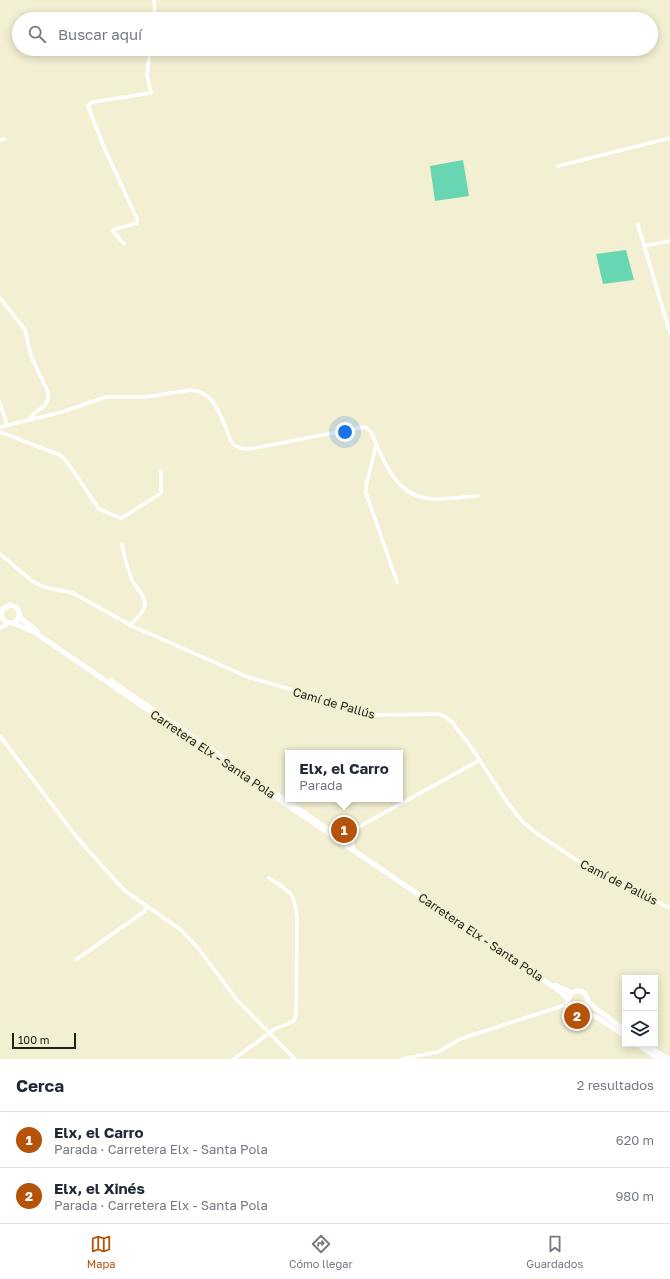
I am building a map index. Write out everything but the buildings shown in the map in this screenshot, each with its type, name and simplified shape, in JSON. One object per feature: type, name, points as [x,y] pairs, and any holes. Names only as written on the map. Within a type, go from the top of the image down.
[{"type":"main road","points":[[2,605],[16,607],[19,611],[19,617],[11,623],[2,625],[0,614],[2,605]]},
{"type":"main road","name":"Carretera Elx - Santa Pola","points":[[19,617],[35,630],[285,800]]},
{"type":"main road","name":"Carretera Elx - Santa Pola","points":[[11,623],[40,637],[558,990],[568,1002]]},
{"type":"main road","name":"Carretera Elx - Santa Pola","points":[[288,802],[555,985],[572,993]]},
{"type":"main road","points":[[622,1028],[587,1002],[583,993],[572,993],[568,1002],[573,1010],[581,1010],[598,1018],[622,1034]]},
{"type":"main road","points":[[581,1010],[585,1007],[587,1002]]},
{"type":"main road","points":[[641,1047],[659,1059]]},
{"type":"main road","points":[[650,1047],[668,1059]]},
{"type":"street","points":[[154,0],[155,12]]},
{"type":"street","points":[[124,244],[113,231],[115,229],[137,223],[137,219],[103,145],[88,106],[92,102],[151,93],[147,75],[149,56]]},
{"type":"street","points":[[558,166],[670,138]]},
{"type":"street","points":[[638,225],[670,333]]},
{"type":"street","points":[[645,246],[670,241]]},
{"type":"street","points":[[0,298],[25,330],[31,356],[48,392],[48,400],[44,406],[28,419]]},
{"type":"street","points":[[0,427],[62,412],[106,398],[138,397],[199,390],[214,403],[231,441],[234,445],[240,448],[266,447],[364,427],[368,428],[393,478],[402,488],[412,494],[435,499],[477,496]]},
{"type":"street","points":[[0,403],[7,425]]},
{"type":"street","points":[[0,432],[60,455],[67,462],[96,506],[120,518],[161,493],[161,471]]},
{"type":"street","points":[[376,445],[374,462],[366,486],[366,493],[397,582]]},
{"type":"street","points":[[122,545],[123,555],[131,579],[144,600],[145,606],[141,614],[130,625]]},
{"type":"street","name":"Camí de Pallús","points":[[0,554],[32,581],[44,586],[73,593],[130,625],[248,677],[348,706],[362,713],[373,716],[437,714],[444,716],[452,722],[521,820],[536,833],[593,871],[670,908]]},
{"type":"street","points":[[0,736],[79,840],[124,890],[181,930],[208,959],[237,1000],[295,1059]]},
{"type":"street","points":[[336,835],[346,834],[480,760]]},
{"type":"street","points":[[346,834],[352,839],[354,847]]},
{"type":"street","points":[[234,1059],[275,1029],[294,1021],[296,1013],[297,918],[293,894],[269,878]]},
{"type":"street","points":[[77,959],[140,916],[145,911],[147,906]]},
{"type":"street","points":[[402,1059],[438,1052],[460,1039],[568,1002]]},
{"type":"shaded area","points":[[463,160],[469,196],[435,201],[430,166]]},
{"type":"shaded area","points":[[626,250],[634,280],[603,284],[596,254]]},
{"type":"place","name":"Elx, el Carro","points":[[344,830]]},
{"type":"place","name":"Elx, el Xinés","points":[[577,1016]]}]
